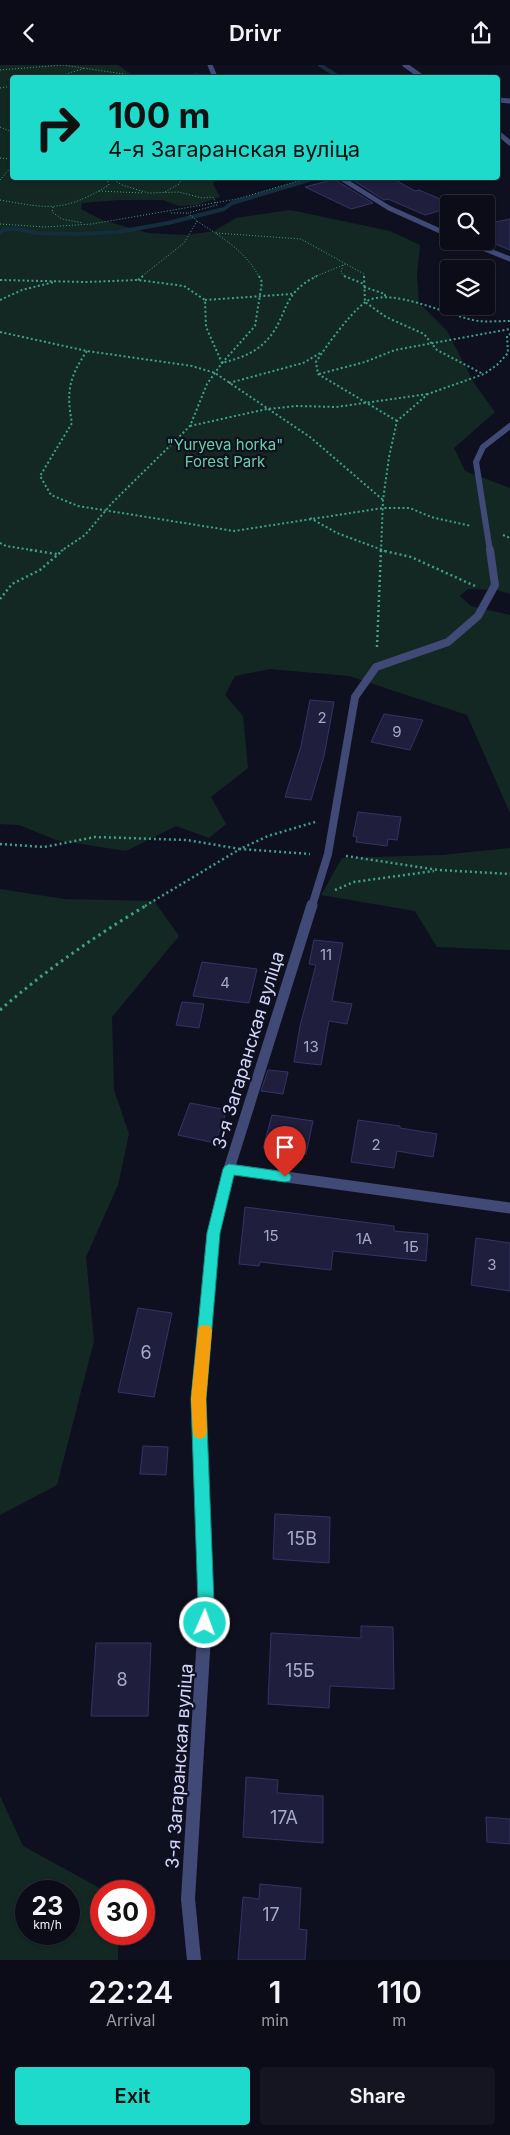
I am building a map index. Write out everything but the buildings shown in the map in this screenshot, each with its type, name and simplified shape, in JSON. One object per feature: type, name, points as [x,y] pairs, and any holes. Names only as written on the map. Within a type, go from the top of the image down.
[{"type":"street","points":[[210,65],[214,75]]},
{"type":"street","points":[[405,65],[419,75]]},
{"type":"street","points":[[500,135],[510,143]]},
{"type":"street","points":[[344,180],[389,208],[440,231]]},
{"type":"street","points":[[488,250],[510,259]]},
{"type":"street","points":[[376,667],[448,642],[478,616],[495,585],[476,462],[482,447],[510,426]]},
{"type":"street","name":"3-я Загаранская вуліца","points":[[194,1960],[188,1899],[206,1603],[198,1399],[214,1233],[229,1169],[328,854],[355,697],[376,667]]},
{"type":"street","points":[[229,1169],[510,1208]]},
{"type":"path","points":[[0,70],[63,65],[131,75]]},
{"type":"path","points":[[62,75],[85,68]]},
{"type":"path","points":[[0,180],[10,168]]},
{"type":"path","points":[[0,200],[53,207],[80,201],[109,185],[108,180]]},
{"type":"path","points":[[113,180],[122,185],[148,193]]},
{"type":"path","points":[[162,193],[179,184],[181,180]]},
{"type":"path","points":[[0,224],[45,227],[92,224],[165,213],[256,194],[302,180]]},
{"type":"path","points":[[98,191],[179,193],[202,198],[213,197],[217,202]]},
{"type":"path","points":[[165,213],[188,213],[216,205],[217,202]]},
{"type":"path","points":[[53,207],[52,212],[65,220],[92,224]]},
{"type":"path","points":[[0,599],[12,584],[40,570],[57,554],[85,535],[106,510],[190,426],[207,384],[222,363],[255,326],[262,283],[252,263],[238,249],[188,213]]},
{"type":"path","points":[[138,280],[184,243],[197,221]]},
{"type":"path","points":[[215,233],[262,235],[276,238],[290,236],[302,239],[364,274],[365,302]]},
{"type":"path","points":[[346,264],[341,267],[340,272],[345,277],[364,284]]},
{"type":"path","points":[[222,363],[247,356],[267,342],[281,319],[287,300],[296,289],[346,264]]},
{"type":"path","points":[[0,280],[86,282],[138,280],[184,286],[205,300],[292,294]]},
{"type":"path","points":[[0,300],[22,289],[59,281]]},
{"type":"path","points":[[364,287],[385,294],[385,297]]},
{"type":"path","points":[[397,421],[318,374],[316,362],[323,351],[365,302],[385,297],[444,309],[478,321],[510,321]]},
{"type":"path","points":[[205,300],[206,327],[222,363]]},
{"type":"path","points":[[365,302],[386,317],[407,325],[424,335],[438,351],[484,374]]},
{"type":"path","points":[[318,374],[365,362],[395,350],[510,329]]},
{"type":"path","points":[[0,332],[87,351],[192,366],[215,373],[310,437],[383,500]]},
{"type":"path","points":[[190,426],[267,409],[297,406],[336,407],[428,394],[484,374],[497,365],[508,353],[506,344],[507,336],[510,334]]},
{"type":"path","points":[[87,351],[73,370],[68,387],[68,405],[72,423],[40,476],[51,495],[78,506],[234,531],[384,508],[410,508],[432,517],[486,529],[510,537]]},
{"type":"path","points":[[229,383],[303,363],[323,351]]},
{"type":"path","points":[[376,667],[383,500],[389,457],[397,421],[428,394]]},
{"type":"path","points":[[310,518],[337,533],[381,550],[411,557],[490,594]]},
{"type":"path","points":[[0,543],[6,546],[57,554]]},
{"type":"path","points":[[0,1010],[39,976],[103,931],[240,849],[268,837],[334,816]]},
{"type":"path","points":[[0,844],[44,847],[95,837],[187,840],[240,849],[328,854],[440,870],[510,874]]},
{"type":"path","points":[[314,899],[354,882],[440,870]]},
{"type":"green space","name":"\"Yuryeva horka\" Forest Park","points":[[0,65],[118,65],[132,75],[10,75],[10,180],[215,180],[213,184],[220,197],[197,205],[179,206],[163,200],[118,200],[82,203],[81,209],[102,220],[148,233],[187,235],[214,231],[236,218],[290,210],[390,231],[420,245],[417,275],[419,303],[447,331],[474,383],[495,412],[454,448],[465,471],[510,488],[510,594],[497,590],[468,589],[460,596],[471,606],[510,615],[510,813],[467,715],[349,676],[270,669],[235,676],[225,695],[243,716],[248,768],[211,797],[226,824],[209,838],[176,826],[126,851],[56,840],[19,825],[0,824]]},
{"type":"green space","points":[[510,848],[510,950],[437,947],[415,911],[321,895],[342,858],[442,855]]},
{"type":"green space","points":[[0,889],[64,899],[154,901],[179,936],[112,1017],[114,1090],[129,1134],[118,1185],[86,1257],[94,1341],[57,1485],[0,1515]]},
{"type":"green space","points":[[0,1796],[23,1846],[90,1883],[90,1945],[118,1945],[118,1960],[0,1960]]},
{"type":"waterway","points":[[320,65],[336,75]]},
{"type":"waterway","points":[[0,233],[3,230],[17,229],[37,233],[78,234],[118,232],[168,223],[224,209],[232,203],[309,180]]},
{"type":"slow traffic","points":[[200,1433],[198,1399],[205,1330]]},
{"type":"route","points":[[205,1623],[206,1603],[198,1399],[214,1233],[229,1169],[285,1177]]}]
